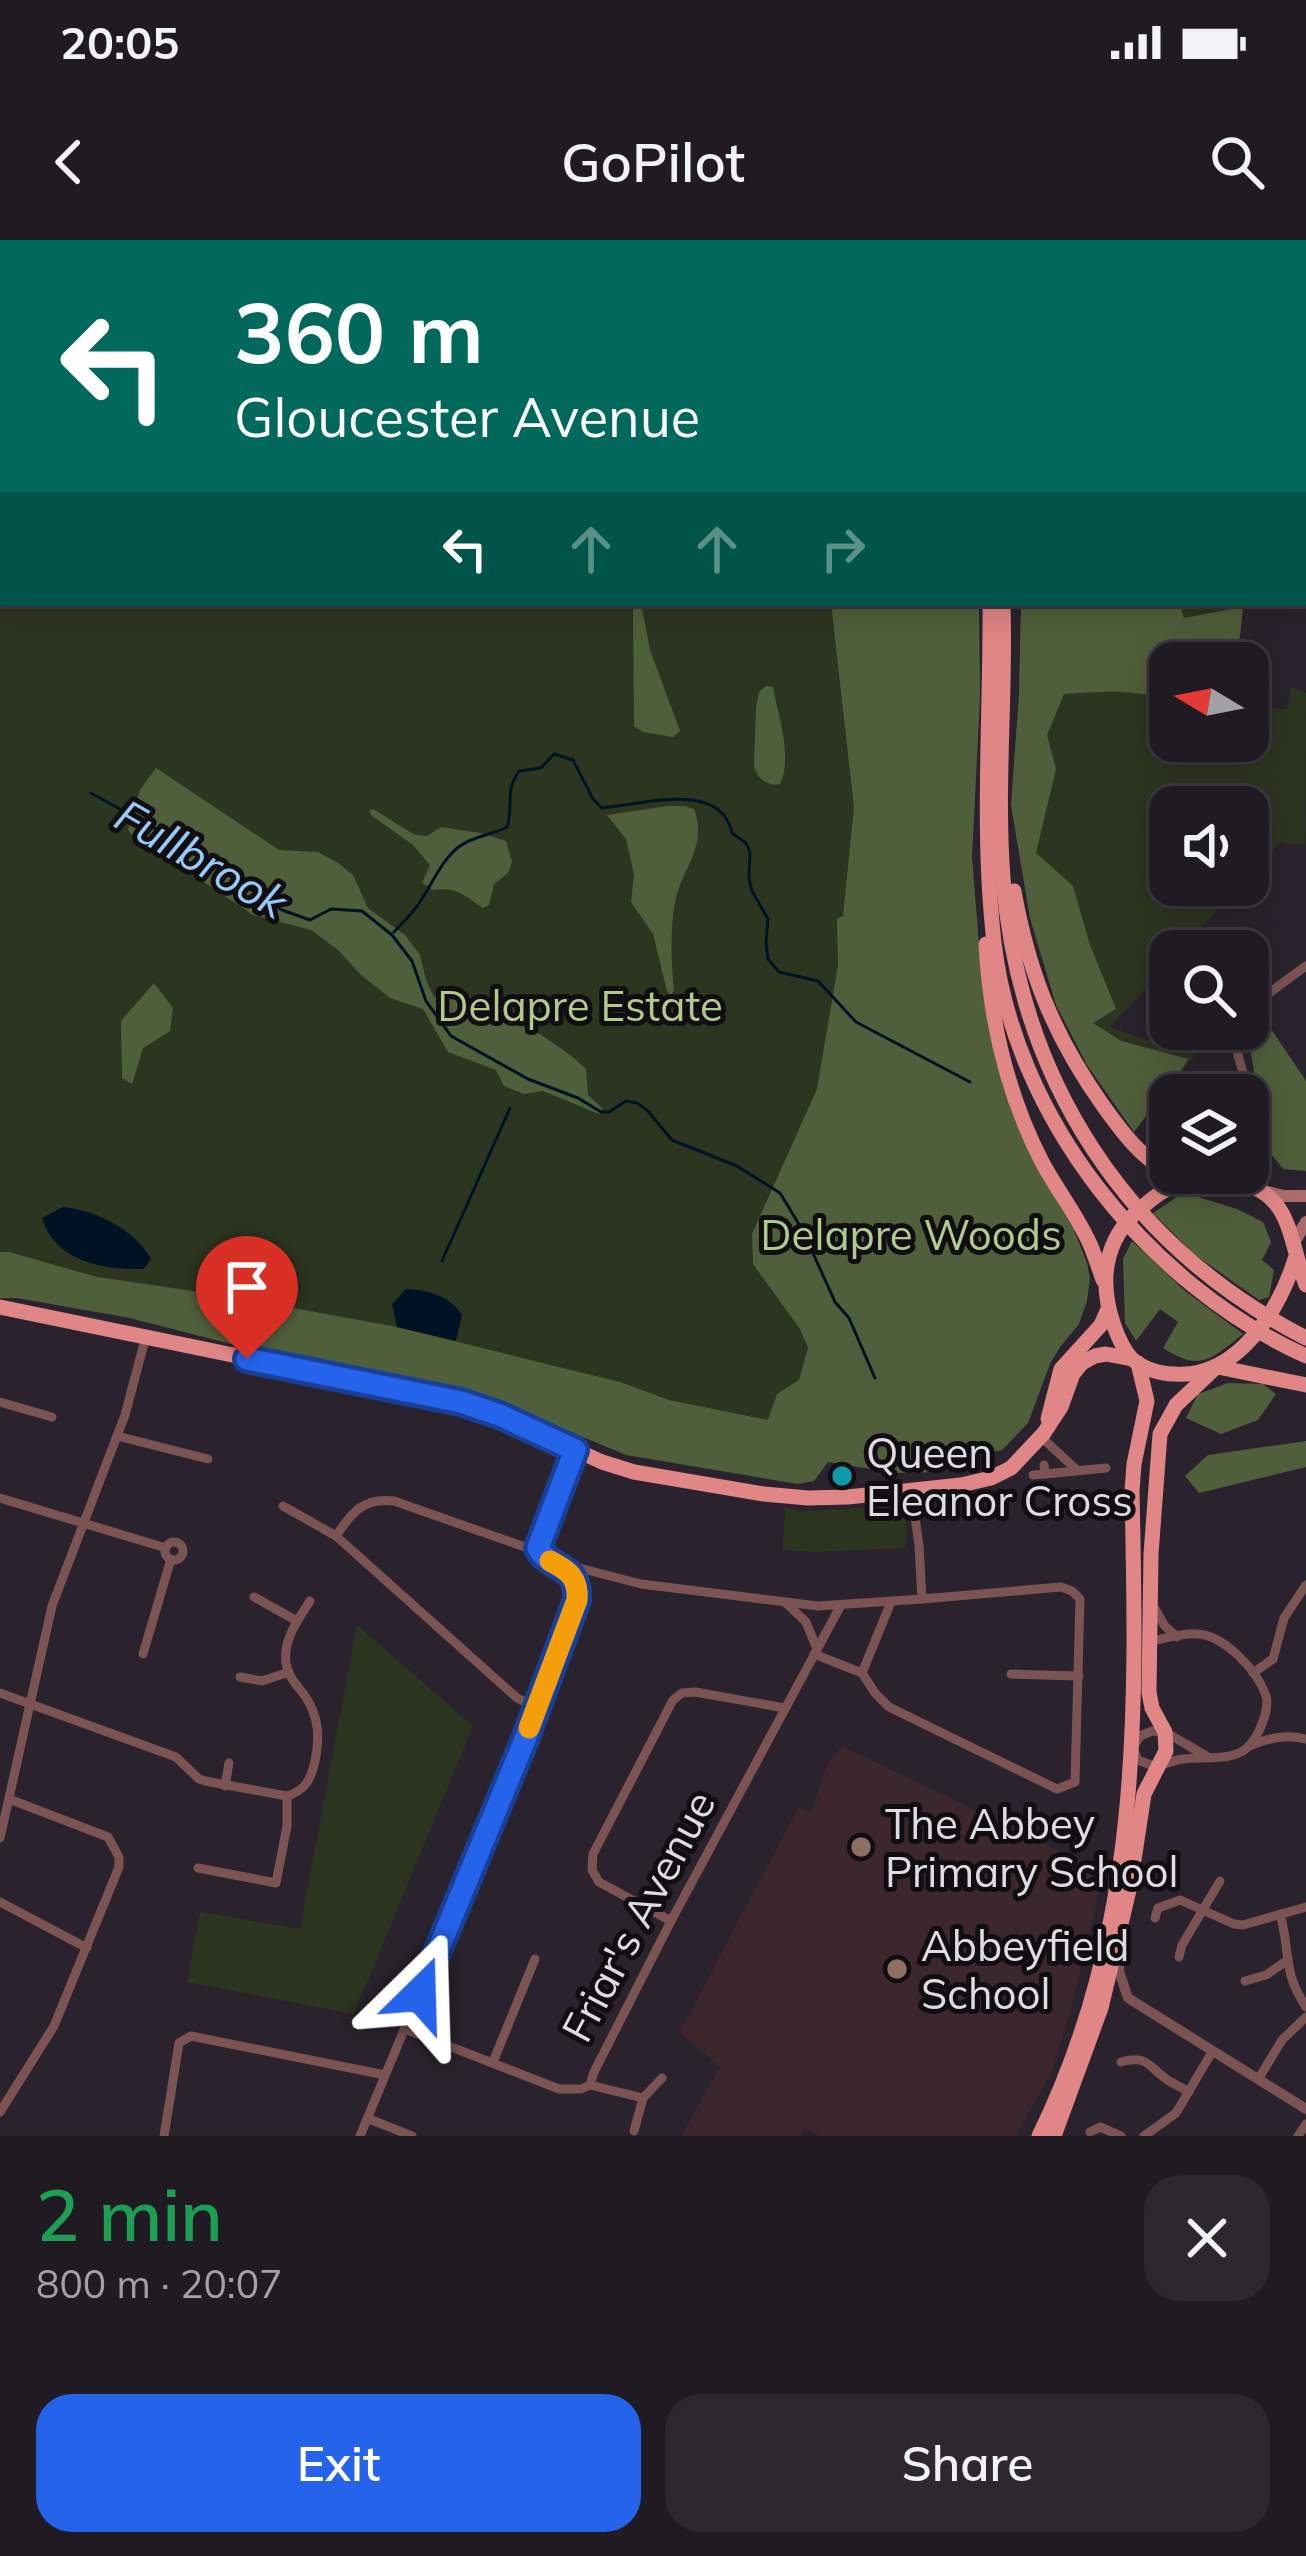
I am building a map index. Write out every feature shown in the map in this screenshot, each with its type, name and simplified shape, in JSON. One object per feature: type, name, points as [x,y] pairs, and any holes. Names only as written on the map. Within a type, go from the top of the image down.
[{"type":"highway","points":[[990,606],[988,881],[994,946],[1012,1022],[1045,1103],[1151,1224],[1200,1269],[1306,1338]]},
{"type":"highway","points":[[1003,606],[1000,811],[1010,942],[1019,984],[1066,1122],[1100,1191],[1137,1235],[1240,1322],[1306,1355]]},
{"type":"highway","points":[[990,744],[982,843],[987,969],[995,1027],[1026,1128],[1090,1244],[1121,1344],[1135,1361],[1148,1400],[1132,1491],[1132,1748],[1118,1884],[1094,1994],[1039,2136]]},
{"type":"highway","points":[[1000,811],[1026,944],[1053,1025],[1084,1079],[1149,1160]]},
{"type":"highway","points":[[1104,1282],[1114,1240],[1129,1219],[1161,1194]]},
{"type":"highway","points":[[1264,1194],[1285,1218],[1306,1285]]},
{"type":"highway","points":[[1054,2136],[1101,2008],[1122,1922],[1144,1794],[1166,1751],[1165,1732],[1150,1701],[1153,1514],[1160,1434],[1176,1405],[1244,1345],[1274,1309],[1288,1281],[1296,1248]]},
{"type":"highway","points":[[0,1307],[461,1402],[634,1472],[808,1498],[962,1485],[991,1478],[1011,1468],[1043,1435],[1061,1407],[1073,1374],[1095,1356],[1106,1354],[1177,1375],[1216,1368],[1306,1385]]},
{"type":"highway","points":[[1043,1435],[1061,1369],[1101,1325],[1108,1309]]},
{"type":"main road","points":[[1269,1192],[1306,1196]]},
{"type":"main road","points":[[1296,1248],[1306,1222]]},
{"type":"street","points":[[1269,993],[1306,967]]},
{"type":"street","points":[[0,1838],[52,1606],[117,1436],[146,1336]]},
{"type":"street","points":[[0,1402],[52,1417]]},
{"type":"street","points":[[1043,1435],[1077,1470]]},
{"type":"street","points":[[117,1436],[208,1459]]},
{"type":"street","points":[[539,1552],[538,1544],[575,1450]]},
{"type":"street","points":[[1033,1475],[1045,1469],[1106,1468]]},
{"type":"street","points":[[911,1490],[922,1599]]},
{"type":"street","points":[[0,1498],[168,1554],[143,1654]]},
{"type":"street","points":[[336,1536],[366,1502],[394,1501],[539,1552],[574,1577],[577,1597]]},
{"type":"street","points":[[283,1506],[336,1536],[517,1698],[537,1708]]},
{"type":"street","points":[[554,1563],[641,1584],[786,1603],[841,1605],[1061,1587],[1072,1591],[1080,1599],[1077,1776],[1071,1785],[1057,1789],[889,1707],[862,1673],[815,1651],[806,1622],[786,1603]]},
{"type":"street","points":[[361,2136],[537,1708],[577,1597],[599,1575]]},
{"type":"street","points":[[1253,1672],[1273,1659],[1284,1618],[1306,1585]]},
{"type":"street","points":[[1151,1589],[1156,1616],[1177,1637]]},
{"type":"street","points":[[255,1613],[258,1599],[297,1621]]},
{"type":"street","points":[[0,1693],[176,1757],[199,1779],[287,1796],[308,1783],[318,1736],[308,1701],[289,1672],[286,1648],[310,1600]]},
{"type":"street","points":[[862,1673],[891,1602]]},
{"type":"street","name":"Friar's Avenue","points":[[405,2029],[559,2089],[590,2085],[671,1921],[841,1605]]},
{"type":"street","points":[[1134,1618],[1151,1641],[1197,1634],[1229,1649],[1253,1672],[1267,1706],[1250,1746]]},
{"type":"street","points":[[245,1693],[244,1678],[262,1681],[289,1672]]},
{"type":"street","points":[[1011,1674],[1079,1676]]},
{"type":"street","points":[[671,1921],[599,1882],[592,1870],[592,1854],[673,1700],[695,1692],[785,1708]]},
{"type":"street","points":[[1208,1757],[1165,1732],[1147,1732],[1132,1748],[1138,1760],[1161,1765],[1221,1757],[1268,1738],[1306,1739]]},
{"type":"street","points":[[225,1786],[230,1763]]},
{"type":"street","points":[[273,1896],[287,1826],[287,1796]]},
{"type":"street","points":[[0,2112],[54,2026],[119,1868],[119,1857],[108,1837],[9,1799]]},
{"type":"street","points":[[204,1884],[202,1869],[275,1883]]},
{"type":"street","points":[[1179,1957],[1220,1881]]},
{"type":"street","points":[[1155,1918],[1158,1908],[1180,1900],[1243,1925],[1306,1907]]},
{"type":"street","points":[[0,1903],[87,1948]]},
{"type":"street","points":[[1280,1914],[1288,1974],[1306,2007]]},
{"type":"street","points":[[1122,1922],[1118,1972],[1128,1998],[1306,2109]]},
{"type":"street","points":[[493,2062],[535,1959]]},
{"type":"street","points":[[1245,1981],[1266,1975],[1288,1960]]},
{"type":"street","points":[[1101,2008],[1128,1998]]},
{"type":"street","points":[[1259,2078],[1282,2040],[1306,2017]]},
{"type":"street","points":[[164,2136],[179,2043],[191,2036],[386,2075]]},
{"type":"street","points":[[1144,2136],[1176,2113],[1212,2052]]},
{"type":"street","points":[[1121,2062],[1141,2059],[1189,2092]]},
{"type":"street","points":[[634,2131],[643,2098],[662,2078]]},
{"type":"street","points":[[590,2085],[643,2098]]},
{"type":"street","points":[[369,2119],[412,2136]]},
{"type":"street","points":[[1298,2136],[1306,2124]]},
{"type":"street","points":[[1090,2132],[1100,2127],[1121,2136]]},
{"type":"shaded area","name":"Abbeyfield School","points":[[842,1746],[1101,1871],[1070,2013],[1050,2076],[1015,2136],[820,2136],[804,2128],[800,2136],[681,2136],[720,2067],[680,2032],[798,1808],[811,1812],[828,1763]]},
{"type":"green space","name":"Delapre Estate","points":[[0,606],[979,606],[972,857],[983,995],[998,1066],[1087,1263],[1041,1339],[937,1472],[896,1473],[828,1462],[814,1481],[798,1484],[626,1455],[483,1395],[231,1344],[130,1318],[0,1298]]},
{"type":"green space","points":[[633,606],[641,606],[650,650],[680,731],[673,737],[634,726]]},
{"type":"green space","name":"Delapre Woods","points":[[831,606],[979,606],[972,857],[983,995],[998,1066],[1050,1188],[1074,1230],[1090,1279],[1079,1324],[1050,1364],[1028,1423],[1002,1450],[937,1472],[896,1473],[828,1462],[814,1481],[798,1484],[626,1455],[483,1395],[231,1344],[130,1318],[0,1298],[0,1252],[9,1252],[97,1277],[397,1327],[620,1382],[669,1400],[768,1420],[777,1394],[799,1380],[808,1348],[800,1329],[753,1264],[752,1234],[817,1089],[838,965],[837,919],[843,916],[854,807]]},
{"type":"green space","points":[[1021,606],[1246,606],[1239,642],[1149,642],[1149,762],[1269,762],[1269,708],[1287,709],[1291,687],[1306,693],[1305,845],[1280,842],[1269,857],[1269,786],[1149,786],[1149,906],[1222,906],[1199,930],[1149,930],[1149,985],[1110,1027],[1149,1041],[1149,1050],[1199,1050],[1180,1074],[1149,1074],[1149,1113],[1134,1132],[1087,1065],[1056,1005],[1030,918],[1011,805]]},
{"type":"green space","points":[[1021,606],[1180,606],[1184,618],[1243,607],[1239,642],[1149,642],[1149,696],[1064,694],[1047,735],[1056,769],[1036,853],[1073,886],[1116,1009],[1093,1023],[1121,1041],[1189,1059],[1178,1074],[1149,1074],[1149,1112],[1134,1132],[1087,1065],[1056,1005],[1030,918],[1011,805]]},
{"type":"green space","points":[[773,687],[785,749],[784,773],[775,785],[763,781],[754,766],[756,707],[759,692]]},
{"type":"green space","points":[[156,768],[279,850],[318,852],[338,863],[353,875],[368,908],[405,935],[420,955],[434,997],[467,995],[559,1047],[586,1069],[588,1095],[602,1108],[599,1114],[543,1091],[524,1094],[504,1086],[496,1070],[448,1052],[423,1009],[390,998],[311,930],[253,915],[150,852],[128,830],[140,790]]},
{"type":"green space","points":[[668,806],[694,809],[698,835],[675,902],[671,996],[653,934],[631,902],[634,874],[626,839],[607,815]]},
{"type":"green space","points":[[373,809],[415,835],[427,836],[441,827],[506,841],[512,862],[508,873],[494,884],[489,905],[483,908],[460,893],[433,890],[422,883],[430,865],[413,845],[372,816],[369,811]]},
{"type":"green space","points":[[154,983],[173,1008],[170,1031],[143,1048],[132,1084],[122,1078],[121,1021]]},
{"type":"green space","points":[[1269,1026],[1306,1081],[1306,1171],[1283,1169],[1269,1151],[1269,1074],[1254,1074],[1251,1050],[1269,1050]]},
{"type":"green space","points":[[1195,1196],[1263,1222],[1271,1242],[1262,1260],[1274,1270],[1269,1297],[1259,1300],[1194,1254],[1153,1213],[1177,1197]]},
{"type":"green space","points":[[1132,1241],[1185,1291],[1243,1334],[1214,1356],[1187,1360],[1163,1348],[1178,1322],[1160,1309],[1136,1341],[1125,1323],[1123,1259]]},
{"type":"green space","points":[[1228,1383],[1263,1384],[1276,1394],[1258,1420],[1221,1434],[1186,1418],[1198,1394]]},
{"type":"green space","points":[[1306,1441],[1306,1467],[1199,1493],[1185,1476],[1208,1455]]},
{"type":"green space","points":[[905,1505],[906,1548],[783,1550],[785,1506],[798,1512]]},
{"type":"green space","points":[[357,1625],[473,1726],[354,2014],[187,1982],[200,1912],[300,1929]]},
{"type":"water","points":[[63,1207],[113,1223],[151,1259],[144,1269],[129,1269],[98,1265],[69,1254],[48,1233],[42,1218]]},
{"type":"water","points":[[406,1289],[437,1295],[457,1308],[462,1315],[456,1341],[397,1327],[392,1304]]},
{"type":"waterway","points":[[394,932],[453,852],[507,827],[512,786],[519,771],[541,768],[554,754],[573,760],[602,808],[677,799],[712,806],[725,816],[732,833],[750,852],[752,891],[768,919],[768,959],[779,972],[818,981],[856,1022],[970,1082]]},
{"type":"waterway","name":"Fullbrook","points":[[91,793],[172,838],[282,910],[310,920],[331,909],[362,911],[392,935],[412,961],[426,1001],[451,1036],[601,1112],[626,1101],[637,1103],[672,1140],[737,1166],[780,1193],[835,1302],[849,1318],[875,1378]]},
{"type":"waterway","points":[[442,1261],[510,1108]]},
{"type":"slow traffic","points":[[529,1728],[577,1600],[574,1577],[550,1561]]},
{"type":"place","name":"Queen Eleanor Cross","points":[[842,1476]]},
{"type":"place","name":"The Abbey Primary School","points":[[861,1847]]},
{"type":"place","name":"Abbeyfield School","points":[[897,1969]]},
{"type":"route","points":[[247,1359],[461,1402],[575,1450],[538,1548],[542,1556],[574,1577],[577,1600],[420,1994]]}]
